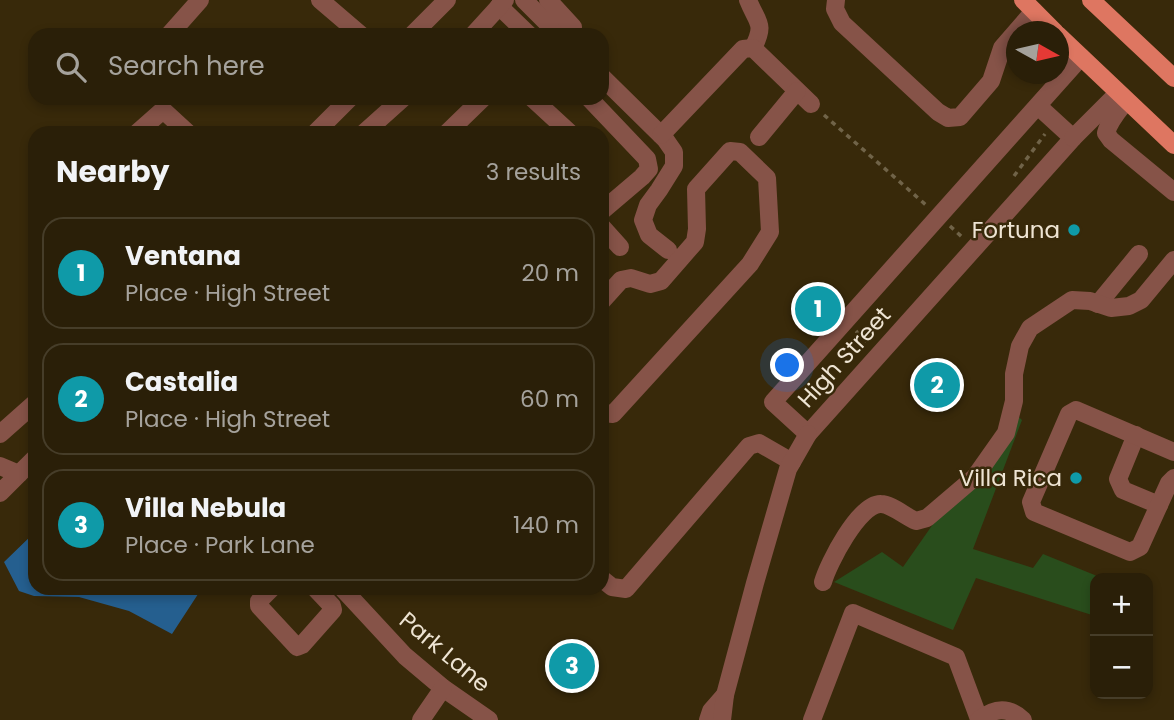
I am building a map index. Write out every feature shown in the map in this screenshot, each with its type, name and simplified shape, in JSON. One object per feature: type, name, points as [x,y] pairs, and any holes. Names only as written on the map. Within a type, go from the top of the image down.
[{"type":"main road","points":[[1091,0],[1174,78]]},
{"type":"main road","points":[[1028,5],[1045,21]]},
{"type":"main road","points":[[1069,45],[1174,145]]},
{"type":"street","points":[[175,28],[200,0]]},
{"type":"street","points":[[320,0],[353,28]]},
{"type":"street","points":[[419,28],[447,0]]},
{"type":"street","points":[[524,0],[552,28]]},
{"type":"street","points":[[548,0],[573,28]]},
{"type":"street","points":[[748,0],[760,23],[759,36],[753,48]]},
{"type":"street","points":[[836,0],[835,9],[842,23],[938,112],[948,118],[960,117],[991,81],[1002,48],[1028,5]]},
{"type":"street","points":[[479,28],[502,3],[523,28]]},
{"type":"street","points":[[753,48],[811,104]]},
{"type":"street","points":[[661,135],[743,49],[753,48]]},
{"type":"street","name":"High Street","points":[[1081,57],[773,402],[808,434],[1073,138],[1122,97]]},
{"type":"street","points":[[609,84],[661,135],[674,152],[674,166],[648,205],[643,220],[649,235],[668,250]]},
{"type":"street","points":[[759,136],[797,91]]},
{"type":"street","points":[[1122,97],[1106,133],[1174,192]]},
{"type":"street","points":[[322,126],[342,105]]},
{"type":"street","points":[[372,126],[395,105]]},
{"type":"street","points":[[454,126],[476,105]]},
{"type":"street","points":[[540,105],[562,126]]},
{"type":"street","points":[[596,105],[647,159],[649,169],[609,205]]},
{"type":"street","points":[[1038,106],[1073,138]]},
{"type":"street","points":[[145,126],[163,110],[180,126]]},
{"type":"street","points":[[609,294],[621,280],[631,278],[650,284],[662,281],[695,242],[696,189],[730,151],[740,152],[767,178],[770,232],[750,264],[613,414],[609,413]]},
{"type":"street","points":[[609,234],[621,247]]},
{"type":"street","points":[[1098,304],[1139,254]]},
{"type":"street","points":[[823,582],[826,569],[859,516],[871,507],[880,503],[891,506],[916,522],[927,518],[975,477],[1006,433],[1014,401],[1014,374],[1020,346],[1030,328],[1072,300],[1090,301],[1111,307],[1129,306],[1141,300],[1174,260]]},
{"type":"street","points":[[0,434],[28,409]]},
{"type":"street","points":[[1174,452],[1076,410],[1069,414],[1031,502],[1034,512],[1130,552],[1140,547],[1169,483],[1174,478]]},
{"type":"street","points":[[722,720],[725,695],[788,468],[808,434]]},
{"type":"street","points":[[1136,435],[1118,479],[1123,490],[1159,505]]},
{"type":"street","points":[[609,585],[626,589],[749,446],[759,443],[792,462]]},
{"type":"street","points":[[0,493],[28,465]]},
{"type":"street","points":[[0,466],[19,474]]},
{"type":"street","points":[[265,595],[259,601],[259,606],[298,647],[333,610],[322,595]]},
{"type":"street","name":"Park Lane","points":[[353,595],[405,656],[443,688],[489,720]]},
{"type":"street","points":[[812,720],[853,613],[956,657],[979,720],[1000,710],[1011,711],[1023,720]]},
{"type":"street","points":[[421,720],[443,688]]},
{"type":"street","points":[[708,720],[711,711],[725,695]]},
{"type":"path","points":[[811,104],[975,248]]},
{"type":"path","points":[[845,322],[880,353]]},
{"type":"green space","points":[[1012,411],[1022,420],[973,549],[1033,568],[1043,554],[1090,573],[1090,614],[976,578],[953,630],[834,582],[882,552],[903,567]]},
{"type":"water","points":[[28,539],[28,594],[19,591],[4,562]]},
{"type":"water","points":[[31,595],[197,595],[172,634],[129,611],[79,597]]},
{"type":"place","name":"Fortuna","points":[[1074,230]]},
{"type":"place","name":"Ventana","points":[[818,309]]},
{"type":"place","name":"Castalia","points":[[937,385]]},
{"type":"place","name":"Villa Rica","points":[[1076,478]]},
{"type":"place","name":"Villa Nebula","points":[[572,666]]}]
